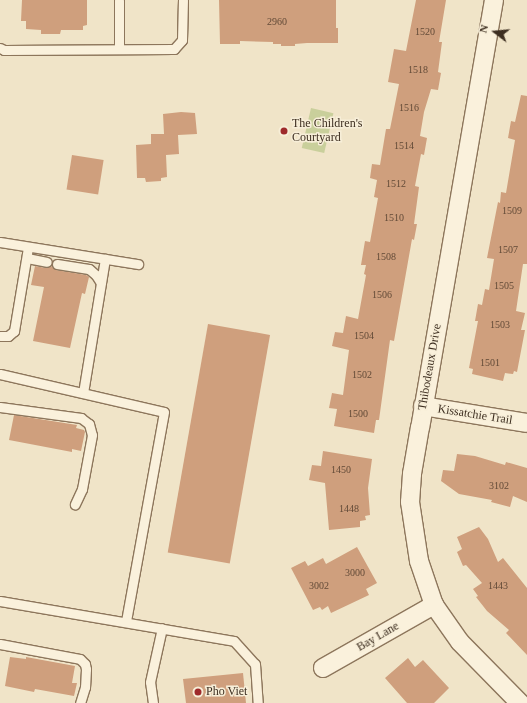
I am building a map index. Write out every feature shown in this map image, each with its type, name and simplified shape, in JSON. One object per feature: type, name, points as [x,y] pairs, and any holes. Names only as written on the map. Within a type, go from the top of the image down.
[{"type":"street","name":"Thibodeaux Drive","points":[[494,0],[423,406],[412,474],[410,502],[419,561],[434,605],[460,642],[520,703]]},
{"type":"street","name":"Kissatchie Trail","points":[[423,406],[527,423]]},
{"type":"street","name":"Bay Lane","points":[[322,668],[434,605]]},
{"type":"lane","points":[[119,0],[119,49]]},
{"type":"lane","points":[[0,48],[4,50],[174,49],[182,40],[183,0]]},
{"type":"lane","points":[[0,242],[138,264]]},
{"type":"lane","points":[[0,336],[8,336],[14,331],[28,247]]},
{"type":"lane","points":[[27,258],[47,262]]},
{"type":"lane","points":[[83,393],[105,258]]},
{"type":"lane","points":[[57,264],[89,269],[96,275],[101,283]]},
{"type":"lane","points":[[0,374],[164,412],[126,622]]},
{"type":"lane","points":[[0,407],[81,418],[89,424],[92,435],[82,488],[75,504]]},
{"type":"lane","points":[[0,601],[234,640],[255,664],[258,703]]},
{"type":"lane","points":[[153,703],[150,682],[162,628]]},
{"type":"lane","points":[[0,644],[80,659],[85,664],[86,669],[85,687],[80,703]]},
{"type":"green space","points":[[311,108],[333,113],[324,153],[302,148]]},
{"type":"building","points":[[22,0],[87,0],[87,25],[83,26],[83,30],[61,30],[60,34],[41,34],[41,30],[26,29],[26,21],[21,21]]},
{"type":"building","points":[[219,0],[336,0],[336,28],[338,28],[338,43],[307,43],[295,44],[295,46],[281,46],[281,44],[273,44],[273,42],[240,41],[240,44],[220,44]]},
{"type":"building","points":[[416,0],[446,0],[439,42],[442,42],[438,72],[441,73],[438,90],[431,89],[424,112],[420,136],[427,138],[424,155],[421,154],[415,186],[419,187],[414,224],[417,224],[414,240],[412,239],[394,341],[390,340],[379,420],[376,420],[374,433],[334,426],[337,409],[329,408],[332,393],[343,395],[349,350],[332,346],[335,332],[343,333],[346,316],[358,319],[366,275],[364,274],[366,265],[361,265],[365,241],[370,242],[378,198],[374,197],[377,180],[370,178],[372,164],[380,165],[386,129],[390,129],[399,84],[388,82],[394,49],[406,51]]},
{"type":"building","points":[[521,95],[527,96],[527,264],[523,264],[516,311],[525,313],[521,330],[525,330],[517,372],[514,371],[513,374],[505,373],[503,381],[472,374],[473,369],[469,368],[478,321],[475,321],[478,304],[482,305],[485,289],[489,290],[494,259],[487,258],[498,202],[500,203],[501,192],[506,193],[515,140],[508,138],[511,121],[515,122]]},
{"type":"building","points":[[181,112],[195,113],[197,134],[178,135],[179,154],[166,155],[167,177],[161,178],[161,181],[146,182],[145,178],[137,178],[136,145],[151,144],[151,134],[164,134],[163,114]]},
{"type":"building","points":[[72,155],[104,160],[98,195],[67,190]]},
{"type":"building","points":[[35,266],[46,268],[51,266],[56,270],[86,275],[89,277],[85,294],[82,293],[70,348],[33,341],[44,287],[31,285]]},
{"type":"building","points":[[208,324],[270,335],[230,563],[168,552]]},
{"type":"building","points":[[14,415],[77,425],[76,428],[84,430],[85,432],[81,451],[72,449],[72,452],[9,440]]},
{"type":"building","points":[[323,451],[372,459],[368,488],[370,515],[365,516],[366,520],[360,521],[360,527],[329,530],[325,483],[309,480],[312,465],[321,466]]},
{"type":"building","points":[[457,454],[475,456],[505,465],[506,462],[527,468],[527,502],[513,496],[510,507],[491,502],[492,500],[459,494],[441,481],[443,470],[454,471]]},
{"type":"building","points":[[479,527],[488,539],[498,562],[503,558],[527,588],[527,655],[506,633],[509,630],[487,611],[476,597],[478,596],[473,589],[482,583],[466,565],[463,566],[457,552],[462,549],[457,537]]},
{"type":"building","points":[[357,547],[377,583],[366,589],[369,595],[331,613],[328,606],[322,610],[320,607],[313,610],[291,568],[305,561],[308,566],[323,558],[326,564]]},
{"type":"building","points":[[10,657],[26,659],[26,657],[75,666],[72,683],[77,683],[74,696],[35,689],[34,692],[5,686]]},
{"type":"building","points":[[408,658],[415,667],[423,660],[449,688],[434,703],[407,703],[385,678]]},
{"type":"building","points":[[243,673],[246,703],[186,703],[183,679]]},
{"type":"place","name":"The Children's Courtyard","points":[[284,131]]},
{"type":"place","name":"Pho Viet","points":[[198,692]]}]
